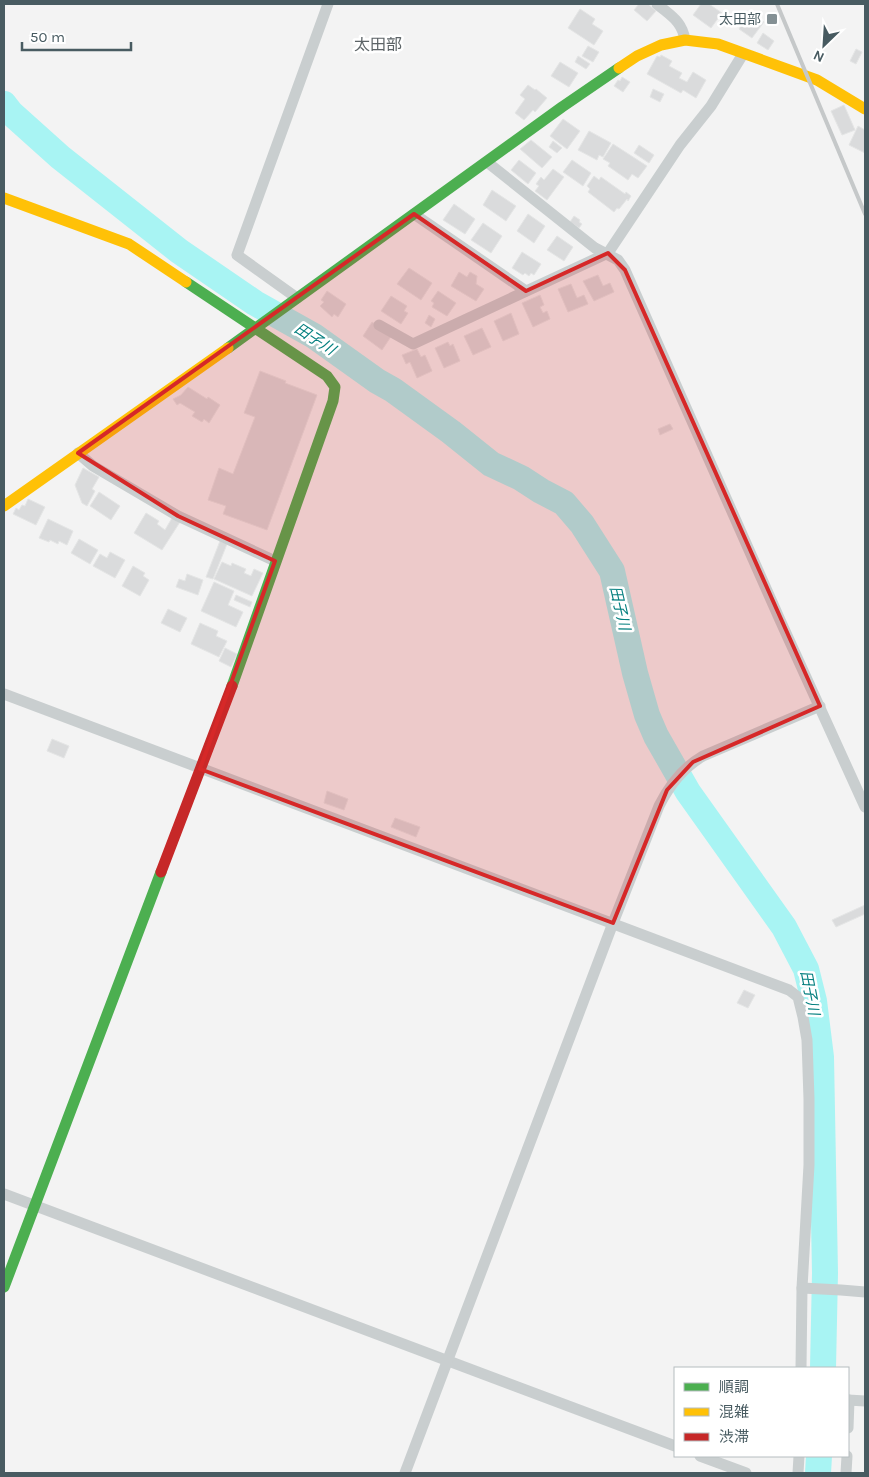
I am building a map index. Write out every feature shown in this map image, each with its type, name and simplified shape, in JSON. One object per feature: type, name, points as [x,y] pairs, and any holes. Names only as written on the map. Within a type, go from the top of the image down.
[{"type":"street","points":[[292,301],[237,255],[328,4]]},
{"type":"street","points":[[657,4],[680,24],[685,40]]},
{"type":"street","points":[[4,506],[637,56],[661,45],[685,40],[718,44],[816,80],[865,109]]},
{"type":"street","points":[[379,325],[413,344],[608,253],[680,145],[711,106],[743,54]]},
{"type":"street","points":[[487,162],[596,248],[618,260],[626,270],[772,602],[865,807]]},
{"type":"street","points":[[4,198],[129,244],[259,326],[327,376],[335,387],[333,401],[275,560],[239,666],[4,1287]]},
{"type":"street","points":[[414,214],[526,291]]},
{"type":"street","points":[[78,453],[93,466],[178,516],[275,560]]},
{"type":"street","points":[[4,694],[789,990],[798,997],[806,1040],[809,1099],[806,1288],[801,1367]]},
{"type":"street","points":[[405,1473],[659,806],[670,786],[693,762],[820,706]]},
{"type":"street","points":[[4,1194],[674,1446]]},
{"type":"street","points":[[806,1288],[865,1292]]},
{"type":"street","points":[[849,1400],[865,1401]]},
{"type":"street","points":[[703,1457],[746,1473]]},
{"type":"street","points":[[798,1457],[798,1473]]},
{"type":"street","points":[[846,1473],[847,1457]]},
{"type":"highlighted area","points":[[414,214],[526,291],[608,253],[625,270],[820,706],[693,762],[667,790],[613,923],[200,769],[275,561],[178,516],[78,453]]},
{"type":"building","points":[[639,4],[648,4],[656,11],[647,21],[634,10]]},
{"type":"building","points":[[701,4],[709,4],[722,13],[711,28],[693,15]]},
{"type":"building","points":[[580,9],[595,19],[592,24],[603,31],[594,45],[568,28]]},
{"type":"building","points":[[750,12],[764,22],[752,38],[739,29]]},
{"type":"building","points":[[763,33],[774,41],[768,50],[757,43]]},
{"type":"building","points":[[588,46],[599,52],[593,62],[582,56]]},
{"type":"building","points":[[856,49],[862,52],[856,64],[850,61]]},
{"type":"building","points":[[661,55],[672,61],[669,66],[682,73],[679,78],[687,82],[693,72],[706,80],[696,98],[683,90],[681,93],[647,74],[657,56],[660,57]]},
{"type":"building","points":[[578,56],[590,64],[586,69],[575,62]]},
{"type":"building","points":[[560,62],[578,73],[569,87],[551,76]]},
{"type":"building","points":[[622,77],[630,82],[623,92],[614,86]]},
{"type":"building","points":[[528,85],[547,98],[535,112],[533,110],[524,120],[515,113],[525,99],[520,95]]},
{"type":"building","points":[[653,89],[664,94],[660,102],[650,97]]},
{"type":"building","points":[[844,105],[855,130],[842,135],[831,111]]},
{"type":"building","points":[[563,119],[580,131],[567,149],[550,136]]},
{"type":"building","points":[[858,126],[865,130],[865,153],[849,145]]},
{"type":"building","points":[[589,131],[611,143],[603,157],[599,155],[597,160],[578,150]]},
{"type":"building","points":[[531,140],[552,157],[542,168],[520,149]]},
{"type":"building","points":[[553,141],[562,148],[557,153],[549,147]]},
{"type":"building","points":[[613,144],[647,166],[638,178],[632,174],[628,180],[608,166],[610,163],[603,159]]},
{"type":"building","points":[[639,145],[654,155],[649,163],[634,153]]},
{"type":"building","points":[[519,160],[536,173],[528,184],[511,170]]},
{"type":"building","points":[[572,160],[591,173],[583,186],[563,172]]},
{"type":"building","points":[[553,169],[564,177],[547,200],[535,191],[539,186],[536,184],[541,177],[544,180]]},
{"type":"building","points":[[594,176],[599,180],[601,177],[625,194],[626,192],[631,196],[628,201],[627,199],[614,212],[588,192],[590,189],[587,186]]},
{"type":"building","points":[[492,190],[516,206],[506,221],[483,205]]},
{"type":"building","points":[[454,204],[475,219],[465,234],[443,220]]},
{"type":"building","points":[[528,214],[545,226],[534,243],[517,231]]},
{"type":"building","points":[[574,216],[582,224],[579,228],[570,222]]},
{"type":"building","points":[[483,223],[502,236],[491,253],[471,240]]},
{"type":"building","points":[[557,236],[573,247],[564,261],[547,250]]},
{"type":"building","points":[[522,252],[541,264],[534,275],[531,273],[529,276],[525,273],[523,275],[512,268]]},
{"type":"building","points":[[409,268],[432,283],[421,300],[397,284]]},
{"type":"building","points":[[459,272],[467,277],[470,272],[477,276],[476,284],[484,289],[476,301],[451,286]]},
{"type":"building","points":[[598,275],[603,286],[610,283],[614,292],[594,301],[583,281]]},
{"type":"building","points":[[571,284],[577,298],[584,295],[588,304],[568,312],[558,289]]},
{"type":"building","points":[[327,291],[346,304],[338,317],[334,314],[332,317],[320,306],[324,302],[321,300]]},
{"type":"building","points":[[438,291],[456,303],[447,316],[432,307],[434,303],[431,301]]},
{"type":"building","points":[[540,295],[544,305],[540,307],[543,313],[547,311],[550,319],[533,327],[522,303]]},
{"type":"building","points":[[391,296],[407,306],[404,311],[408,313],[401,324],[381,311]]},
{"type":"building","points":[[511,313],[519,334],[503,341],[494,321]]},
{"type":"building","points":[[429,315],[435,319],[431,327],[425,323]]},
{"type":"building","points":[[372,322],[392,335],[382,350],[363,336]]},
{"type":"building","points":[[482,328],[491,347],[473,355],[464,336]]},
{"type":"building","points":[[448,342],[450,346],[453,344],[460,361],[444,368],[435,348]]},
{"type":"building","points":[[417,349],[421,357],[425,355],[432,371],[417,378],[410,362],[406,364],[402,355]]},
{"type":"building","points":[[260,371],[317,395],[267,530],[223,514],[226,506],[208,500],[219,468],[233,474],[255,417],[244,413]]},
{"type":"building","points":[[188,387],[220,405],[209,423],[204,419],[202,422],[192,416],[195,412],[180,403],[177,405],[173,399],[181,395]]},
{"type":"building","points":[[670,424],[673,429],[660,435],[658,429]]},
{"type":"building","points":[[83,468],[99,477],[92,489],[95,491],[87,506],[82,503],[75,485]]},
{"type":"building","points":[[99,492],[120,506],[111,520],[90,506]]},
{"type":"building","points":[[28,499],[45,507],[36,525],[13,514],[16,508],[19,510],[22,505],[25,506]]},
{"type":"building","points":[[146,513],[159,521],[157,524],[165,530],[172,518],[180,522],[162,550],[134,533]]},
{"type":"building","points":[[48,519],[73,531],[67,545],[59,541],[58,544],[39,538]]},
{"type":"building","points":[[79,539],[98,550],[90,564],[71,553]]},
{"type":"building","points":[[220,541],[227,544],[213,579],[206,577]]},
{"type":"building","points":[[110,552],[125,560],[115,578],[93,566],[100,554],[107,558]]},
{"type":"building","points":[[222,562],[231,566],[232,563],[246,569],[244,573],[251,576],[254,569],[263,573],[252,596],[214,579]]},
{"type":"building","points":[[133,566],[145,573],[143,576],[149,580],[140,596],[122,586]]},
{"type":"building","points":[[187,574],[203,580],[198,595],[176,587],[179,579],[185,581]]},
{"type":"building","points":[[214,582],[234,591],[228,605],[243,612],[236,627],[201,611]]},
{"type":"building","points":[[236,595],[252,602],[250,607],[234,600]]},
{"type":"building","points":[[168,609],[187,618],[180,632],[161,623]]},
{"type":"building","points":[[200,623],[218,631],[216,636],[227,641],[219,657],[191,644]]},
{"type":"building","points":[[225,648],[237,654],[231,667],[219,661]]},
{"type":"building","points":[[52,739],[69,746],[64,758],[47,751]]},
{"type":"building","points":[[327,791],[348,799],[344,810],[324,803]]},
{"type":"building","points":[[395,818],[420,827],[416,837],[391,827]]},
{"type":"building","points":[[865,905],[865,914],[836,927],[832,920]]},
{"type":"building","points":[[744,990],[755,995],[748,1008],[737,1003]]},
{"type":"waterway","name":"田子川","points":[[4,104],[11,113],[60,157],[179,251],[255,303],[314,336],[377,381],[393,390],[491,464],[521,478],[564,503],[582,524],[612,571],[635,673],[647,715],[656,736],[688,792],[784,927],[806,969],[814,1001],[821,1057],[825,1273],[823,1367]]},
{"type":"waterway","name":"田子川","points":[[818,1473],[819,1457]]},
{"type":"railway","points":[[777,4],[865,214]]},
{"type":"traffic: fast","points":[[228,348],[619,68]]},
{"type":"traffic: fast","points":[[186,282],[327,376],[335,387],[333,401],[232,686]]},
{"type":"traffic: fast","points":[[4,1287],[161,872]]},
{"type":"traffic: slow","points":[[619,68],[637,56],[661,45],[685,40],[718,44],[817,80],[865,109]]},
{"type":"traffic: slow","points":[[4,198],[129,244],[186,282]]},
{"type":"traffic: slow","points":[[4,506],[228,348]]},
{"type":"traffic: jam","points":[[161,872],[232,686]]},
{"type":"place","name":"太田部","points":[[772,19]]},
{"type":"district","name":"太田部","points":[[378,44]]}]
